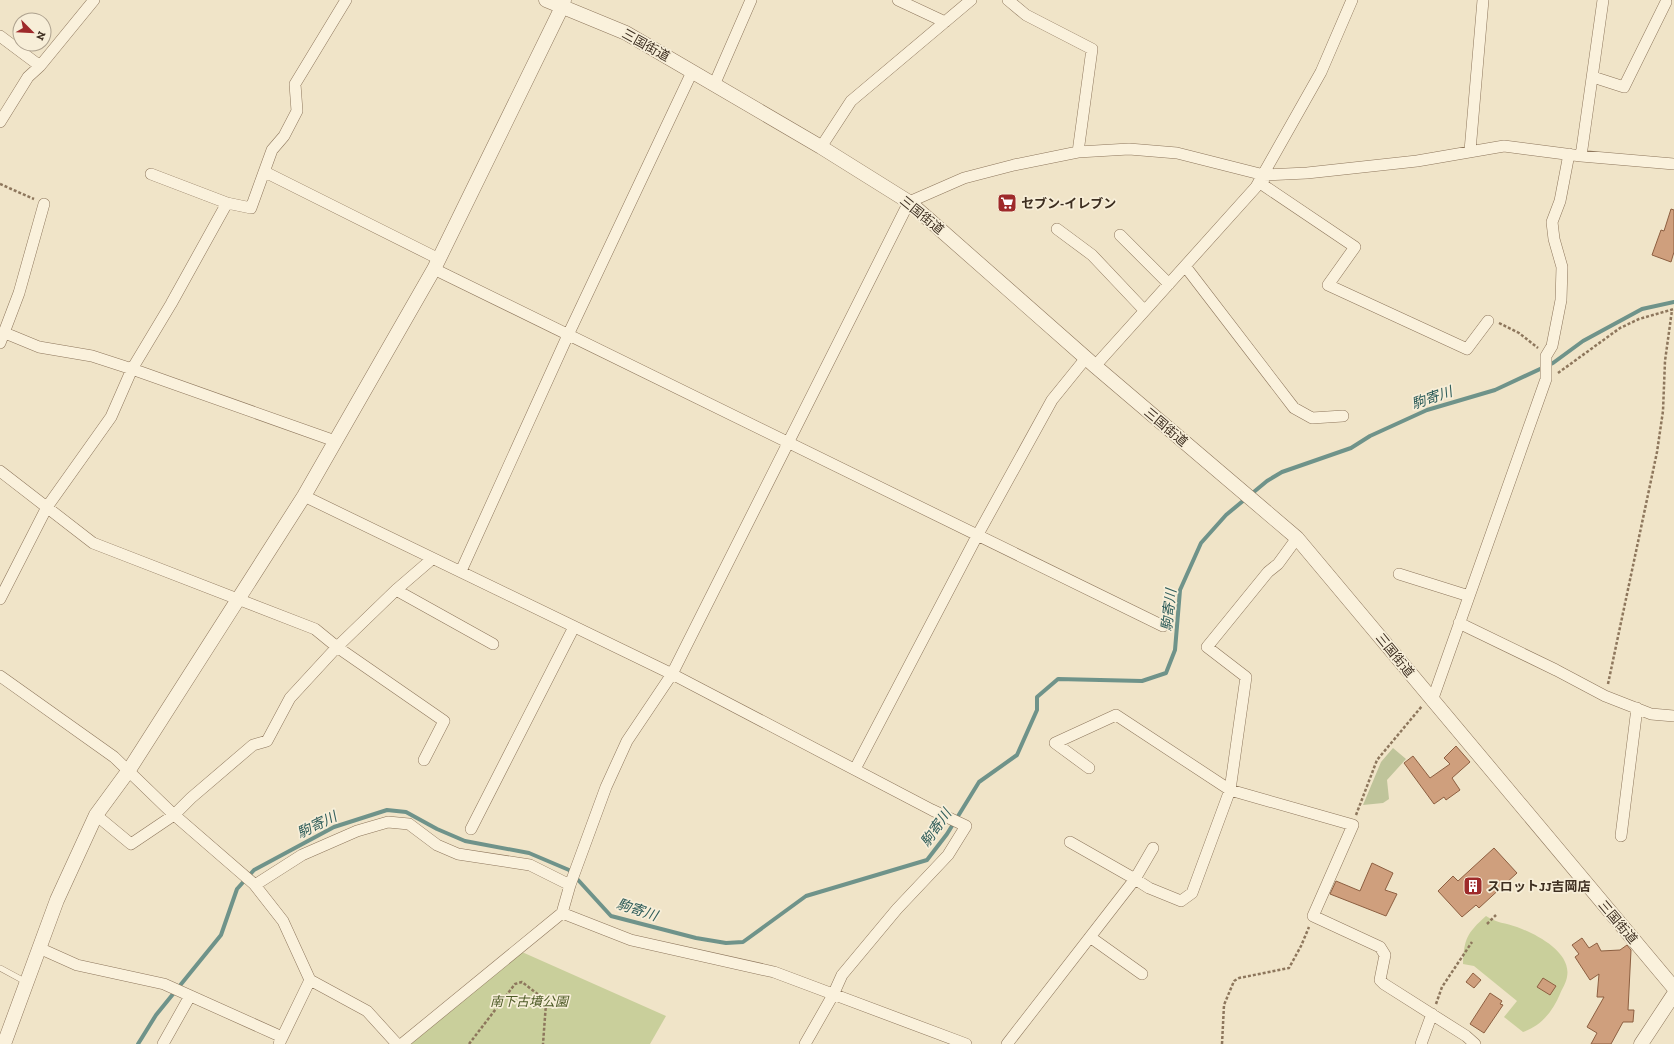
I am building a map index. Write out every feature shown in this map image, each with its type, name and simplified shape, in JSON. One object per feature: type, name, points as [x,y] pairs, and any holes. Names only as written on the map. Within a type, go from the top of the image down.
[{"type":"street","points":[[0,122],[28,77],[40,66],[94,0]]},
{"type":"street","points":[[151,174],[227,203],[251,208],[272,150],[284,136],[297,111],[295,84],[346,0]]},
{"type":"street","name":"三国街道","points":[[546,0],[563,3],[626,33],[821,147],[909,202],[1090,362],[1297,538],[1324,568],[1431,699],[1674,988]]},
{"type":"street","points":[[714,85],[751,0]]},
{"type":"street","points":[[898,0],[945,22]]},
{"type":"street","points":[[821,147],[851,101],[971,0]]},
{"type":"street","points":[[1008,0],[1026,15],[1092,49],[1078,152]]},
{"type":"street","points":[[855,769],[977,536],[1052,400],[1144,310],[1256,187],[1321,72],[1352,0]]},
{"type":"street","points":[[1470,151],[1483,0]]},
{"type":"street","points":[[1431,699],[1460,623],[1546,375],[1546,357],[1552,346],[1561,300],[1562,267],[1554,239],[1552,222],[1575,155],[1593,77],[1603,0]]},
{"type":"street","points":[[1593,77],[1624,87],[1666,2]]},
{"type":"street","points":[[4,1044],[57,900],[96,815],[128,770],[304,496],[436,264],[563,3]]},
{"type":"street","points":[[0,36],[40,66]]},
{"type":"street","points":[[461,572],[568,335],[692,72]]},
{"type":"street","points":[[402,1044],[562,913],[570,885],[606,787],[627,741],[672,674],[909,202],[964,178],[1014,165],[1078,152],[1129,149],[1177,153],[1264,175],[1307,173],[1417,161],[1504,146],[1575,155],[1674,164]]},
{"type":"street","points":[[265,172],[568,335],[1162,626]]},
{"type":"street","points":[[1264,175],[1263,185],[1355,247],[1328,285],[1467,349],[1488,321]]},
{"type":"street","points":[[0,599],[48,507],[111,417],[132,369],[171,304],[227,203]]},
{"type":"street","points":[[44,204],[19,293],[2,338],[39,347],[92,356],[335,442]]},
{"type":"street","points":[[1057,229],[1092,255],[1144,310]]},
{"type":"street","points":[[1120,235],[1168,284]]},
{"type":"street","points":[[1185,266],[1294,408],[1312,418],[1343,416]]},
{"type":"street","points":[[0,471],[93,543],[315,629],[337,647],[444,722],[424,760]]},
{"type":"street","points":[[304,496],[672,674],[932,810],[966,826],[948,855],[897,909],[842,975],[833,995],[805,1044]]},
{"type":"street","points":[[1070,842],[1149,888],[1181,901],[1192,894],[1230,790],[1246,677],[1207,647],[1268,572],[1278,564],[1297,538]]},
{"type":"street","points":[[96,815],[131,844],[174,815],[190,798],[253,745],[267,741],[290,698],[337,647],[396,590],[432,559]]},
{"type":"street","points":[[1399,574],[1469,596]]},
{"type":"street","points":[[396,590],[493,644]]},
{"type":"street","points":[[1460,623],[1605,696],[1651,714],[1674,716]]},
{"type":"street","points":[[471,829],[574,627]]},
{"type":"street","points":[[0,676],[114,757],[174,815],[255,885],[284,921],[310,980],[367,1011],[397,1044]]},
{"type":"street","points":[[1621,836],[1637,708]]},
{"type":"street","points":[[1090,768],[1055,743],[1116,715],[1230,790],[1353,825],[1313,916],[1380,947],[1385,955],[1380,980],[1466,1036],[1475,1044]]},
{"type":"street","points":[[255,885],[302,855],[358,832],[388,822],[409,824],[437,845],[458,854],[530,865],[570,885]]},
{"type":"street","points":[[1007,1044],[1135,879],[1153,848]]},
{"type":"street","points":[[562,913],[631,940],[774,972],[966,1044]]},
{"type":"street","points":[[1090,937],[1142,974]]},
{"type":"street","points":[[39,948],[77,965],[168,986],[280,1040],[310,980]]},
{"type":"street","points":[[1641,1044],[1674,994]]},
{"type":"street","points":[[163,1044],[187,995]]},
{"type":"street","points":[[1421,1044],[1432,1014]]},
{"type":"lane","points":[[0,968],[27,982]]},
{"type":"path","points":[[0,184],[44,204]]},
{"type":"path","points":[[1546,375],[1558,374],[1620,328],[1673,309],[1665,362],[1663,411],[1657,452],[1605,696]]},
{"type":"path","points":[[1488,321],[1498,322],[1519,332],[1546,357]]},
{"type":"path","points":[[1353,825],[1377,760],[1431,699]]},
{"type":"path","points":[[1486,924],[1496,915]]},
{"type":"path","points":[[1222,1044],[1224,1005],[1234,981],[1239,978],[1289,968],[1301,946],[1313,916]]},
{"type":"path","points":[[1432,1014],[1442,987],[1472,942]]},
{"type":"path","points":[[469,1044],[515,984],[522,982],[544,999],[546,1003],[543,1044]]},
{"type":"green space","points":[[1393,748],[1406,759],[1387,780],[1389,799],[1383,803],[1363,805],[1381,762]]},
{"type":"green space","points":[[1486,916],[1497,922],[1525,930],[1542,939],[1558,952],[1564,960],[1567,968],[1566,981],[1550,1012],[1541,1022],[1523,1032],[1504,1017],[1517,1001],[1474,966],[1463,964],[1464,948],[1468,937]]},
{"type":"green space","name":"南下古墳公園","points":[[522,952],[666,1016],[650,1044],[411,1044]]},
{"type":"building","points":[[1671,209],[1674,210],[1674,252],[1671,262],[1652,255],[1661,230],[1664,231]]},
{"type":"building","points":[[1456,746],[1470,762],[1452,778],[1460,790],[1446,800],[1444,797],[1434,804],[1404,763],[1413,756],[1430,778],[1450,764],[1444,758]]},
{"type":"building","name":"スロットJJ吉岡店","points":[[1494,848],[1517,873],[1479,908],[1476,905],[1462,917],[1438,891],[1453,876],[1458,881]]},
{"type":"building","points":[[1372,863],[1393,873],[1385,890],[1397,894],[1386,916],[1330,894],[1336,881],[1360,891]]},
{"type":"building","points":[[1582,938],[1589,948],[1597,943],[1601,951],[1620,950],[1627,945],[1631,950],[1628,1010],[1634,1010],[1633,1022],[1623,1022],[1611,1044],[1591,1044],[1597,1033],[1587,1027],[1604,997],[1597,997],[1599,974],[1590,980],[1575,957],[1579,954],[1572,945]]},
{"type":"building","points":[[1473,973],[1481,980],[1474,988],[1466,982]]},
{"type":"building","points":[[1543,978],[1556,986],[1550,995],[1537,987]]},
{"type":"building","points":[[1490,993],[1502,1001],[1500,1004],[1503,1005],[1484,1033],[1470,1024]]},
{"type":"waterway","name":"駒寄川","points":[[138,1044],[156,1015],[221,935],[237,889],[254,870],[334,827],[387,810],[406,812],[437,829],[465,841],[529,853],[569,870],[611,916],[696,938],[726,943],[743,942],[806,896],[927,860],[947,834],[979,782],[1017,755],[1037,710],[1037,697],[1058,679],[1142,681],[1166,673],[1175,650],[1180,590],[1201,543],[1226,515],[1267,481],[1282,472],[1351,448],[1370,436],[1427,410],[1495,390],[1553,363],[1583,341],[1642,309],[1674,302]]},
{"type":"place","name":"セブン-イレブン","points":[[1007,203]]},
{"type":"place","name":"スロットJJ吉岡店","points":[[1473,886]]}]
